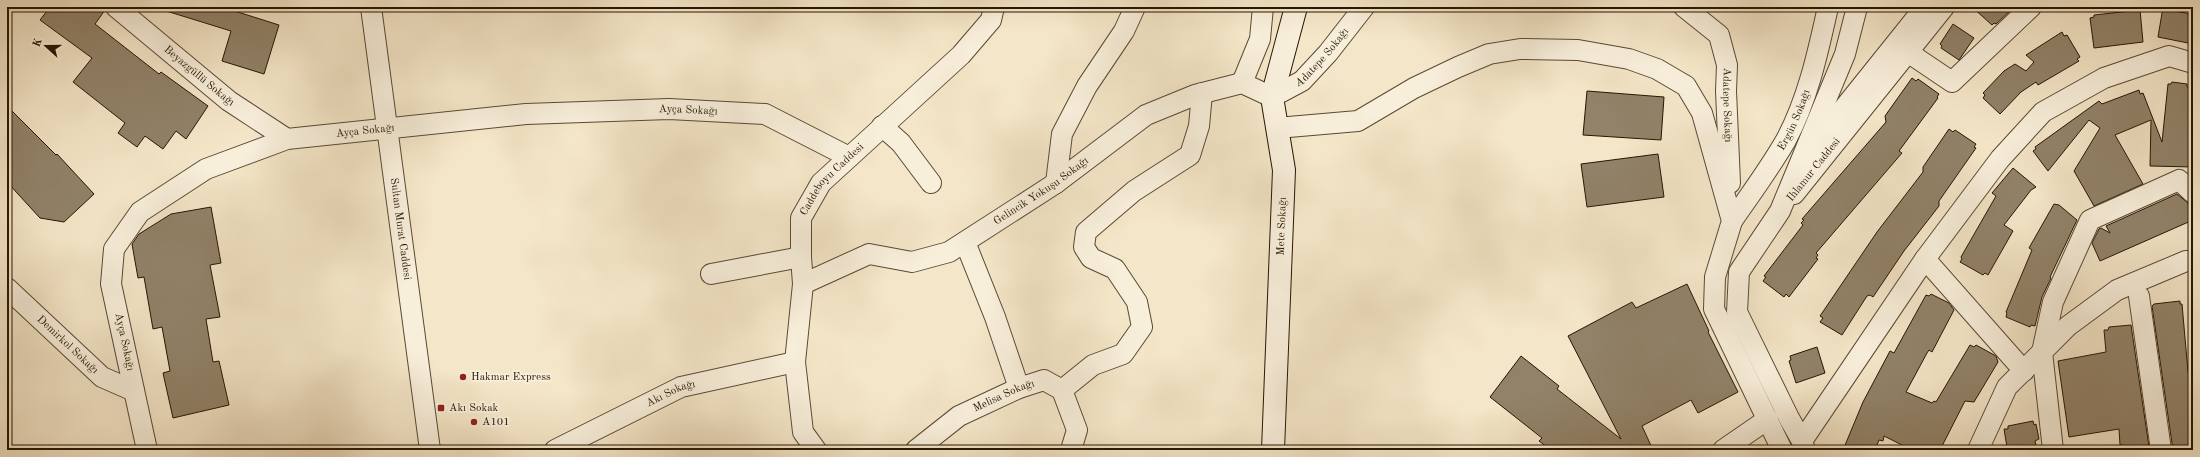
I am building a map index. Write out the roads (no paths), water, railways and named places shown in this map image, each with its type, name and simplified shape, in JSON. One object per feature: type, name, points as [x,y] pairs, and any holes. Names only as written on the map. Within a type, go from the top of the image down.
[{"type":"main road","name":"Mete Sokağı","points":[[1275,450],[1284,170],[1272,97],[1296,7]]},
{"type":"street","name":"Beyazgüllü Sokağı","points":[[116,7],[229,101],[287,139]]},
{"type":"street","name":"Sultan Murat Caddesi","points":[[371,7],[389,130],[430,450]]},
{"type":"street","name":"Caddeboyu Caddesi","points":[[816,450],[803,432],[795,362],[803,284],[801,218],[821,183],[961,55],[991,20],[994,7]]},
{"type":"street","points":[[1056,183],[1062,134],[1087,86],[1124,30],[1135,7]]},
{"type":"street","points":[[1262,7],[1260,39],[1242,82],[1272,97]]},
{"type":"street","name":"Adatepe Sokağı","points":[[1272,97],[1302,81],[1328,53],[1364,7]]},
{"type":"street","name":"Adatepe Sokağı","points":[[1684,7],[1719,36],[1727,65],[1726,91],[1732,221]]},
{"type":"street","name":"Ergün Sokağı","points":[[1732,221],[1786,140],[1803,101],[1818,50],[1828,7]]},
{"type":"street","points":[[1857,7],[1844,54],[1780,211],[1739,272],[1737,312],[1789,418],[1804,445],[1925,259],[2000,159],[2043,112],[2104,78],[2169,56],[2193,63]]},
{"type":"street","name":"Ihlamur Caddesi","points":[[1780,211],[1828,128],[1925,7]]},
{"type":"street","name":"Ihlamur Caddesi","points":[[1780,211],[1944,7]]},
{"type":"street","points":[[1908,53],[1952,82],[2031,7]]},
{"type":"street","points":[[1277,128],[1358,121],[1414,88],[1489,54],[1520,49],[1578,50],[1629,59],[1657,69],[1686,86],[1694,97],[1702,113],[1732,221],[1715,277],[1714,309],[1782,450]]},
{"type":"street","name":"Gelincik Yokuşu Sokağı","points":[[803,284],[869,254],[912,262],[950,252],[1056,183],[1146,115],[1202,93],[1242,82]]},
{"type":"street","points":[[1071,450],[1077,430],[1062,390],[1093,365],[1123,354],[1142,327],[1136,302],[1115,269],[1091,258],[1084,247],[1086,232],[1134,192],[1190,155],[1199,126],[1202,93]]},
{"type":"street","name":"Ayça Sokağı","points":[[147,450],[111,284],[114,249],[140,212],[206,169],[287,139],[389,130],[526,114],[669,108],[765,114],[849,157]]},
{"type":"street","points":[[882,126],[901,143],[931,183]]},
{"type":"street","points":[[2053,450],[2042,352],[2053,302],[2090,220],[2179,180],[2193,193]]},
{"type":"street","points":[[965,242],[995,317],[1019,388]]},
{"type":"street","points":[[711,274],[801,257]]},
{"type":"street","points":[[1925,259],[2024,371]]},
{"type":"street","points":[[1978,450],[2007,387],[2068,326],[2117,290],[2186,262],[2193,261]]},
{"type":"street","name":"Demirkol Sokağı","points":[[7,288],[102,377],[134,391]]},
{"type":"street","points":[[2139,296],[2161,450]]},
{"type":"street","name":"Akı Sokağı","points":[[555,450],[681,387],[795,362]]},
{"type":"street","name":"Melisa Sokağı","points":[[916,450],[959,416],[1019,388],[1044,380],[1062,390]]},
{"type":"street","points":[[1723,450],[1768,419]]},
{"type":"place","name":"Hakmar Express","points":[[463,377]]},
{"type":"place","name":"Akı Sokak","points":[[441,408]]},
{"type":"place","name":"A101","points":[[474,422]]}]
